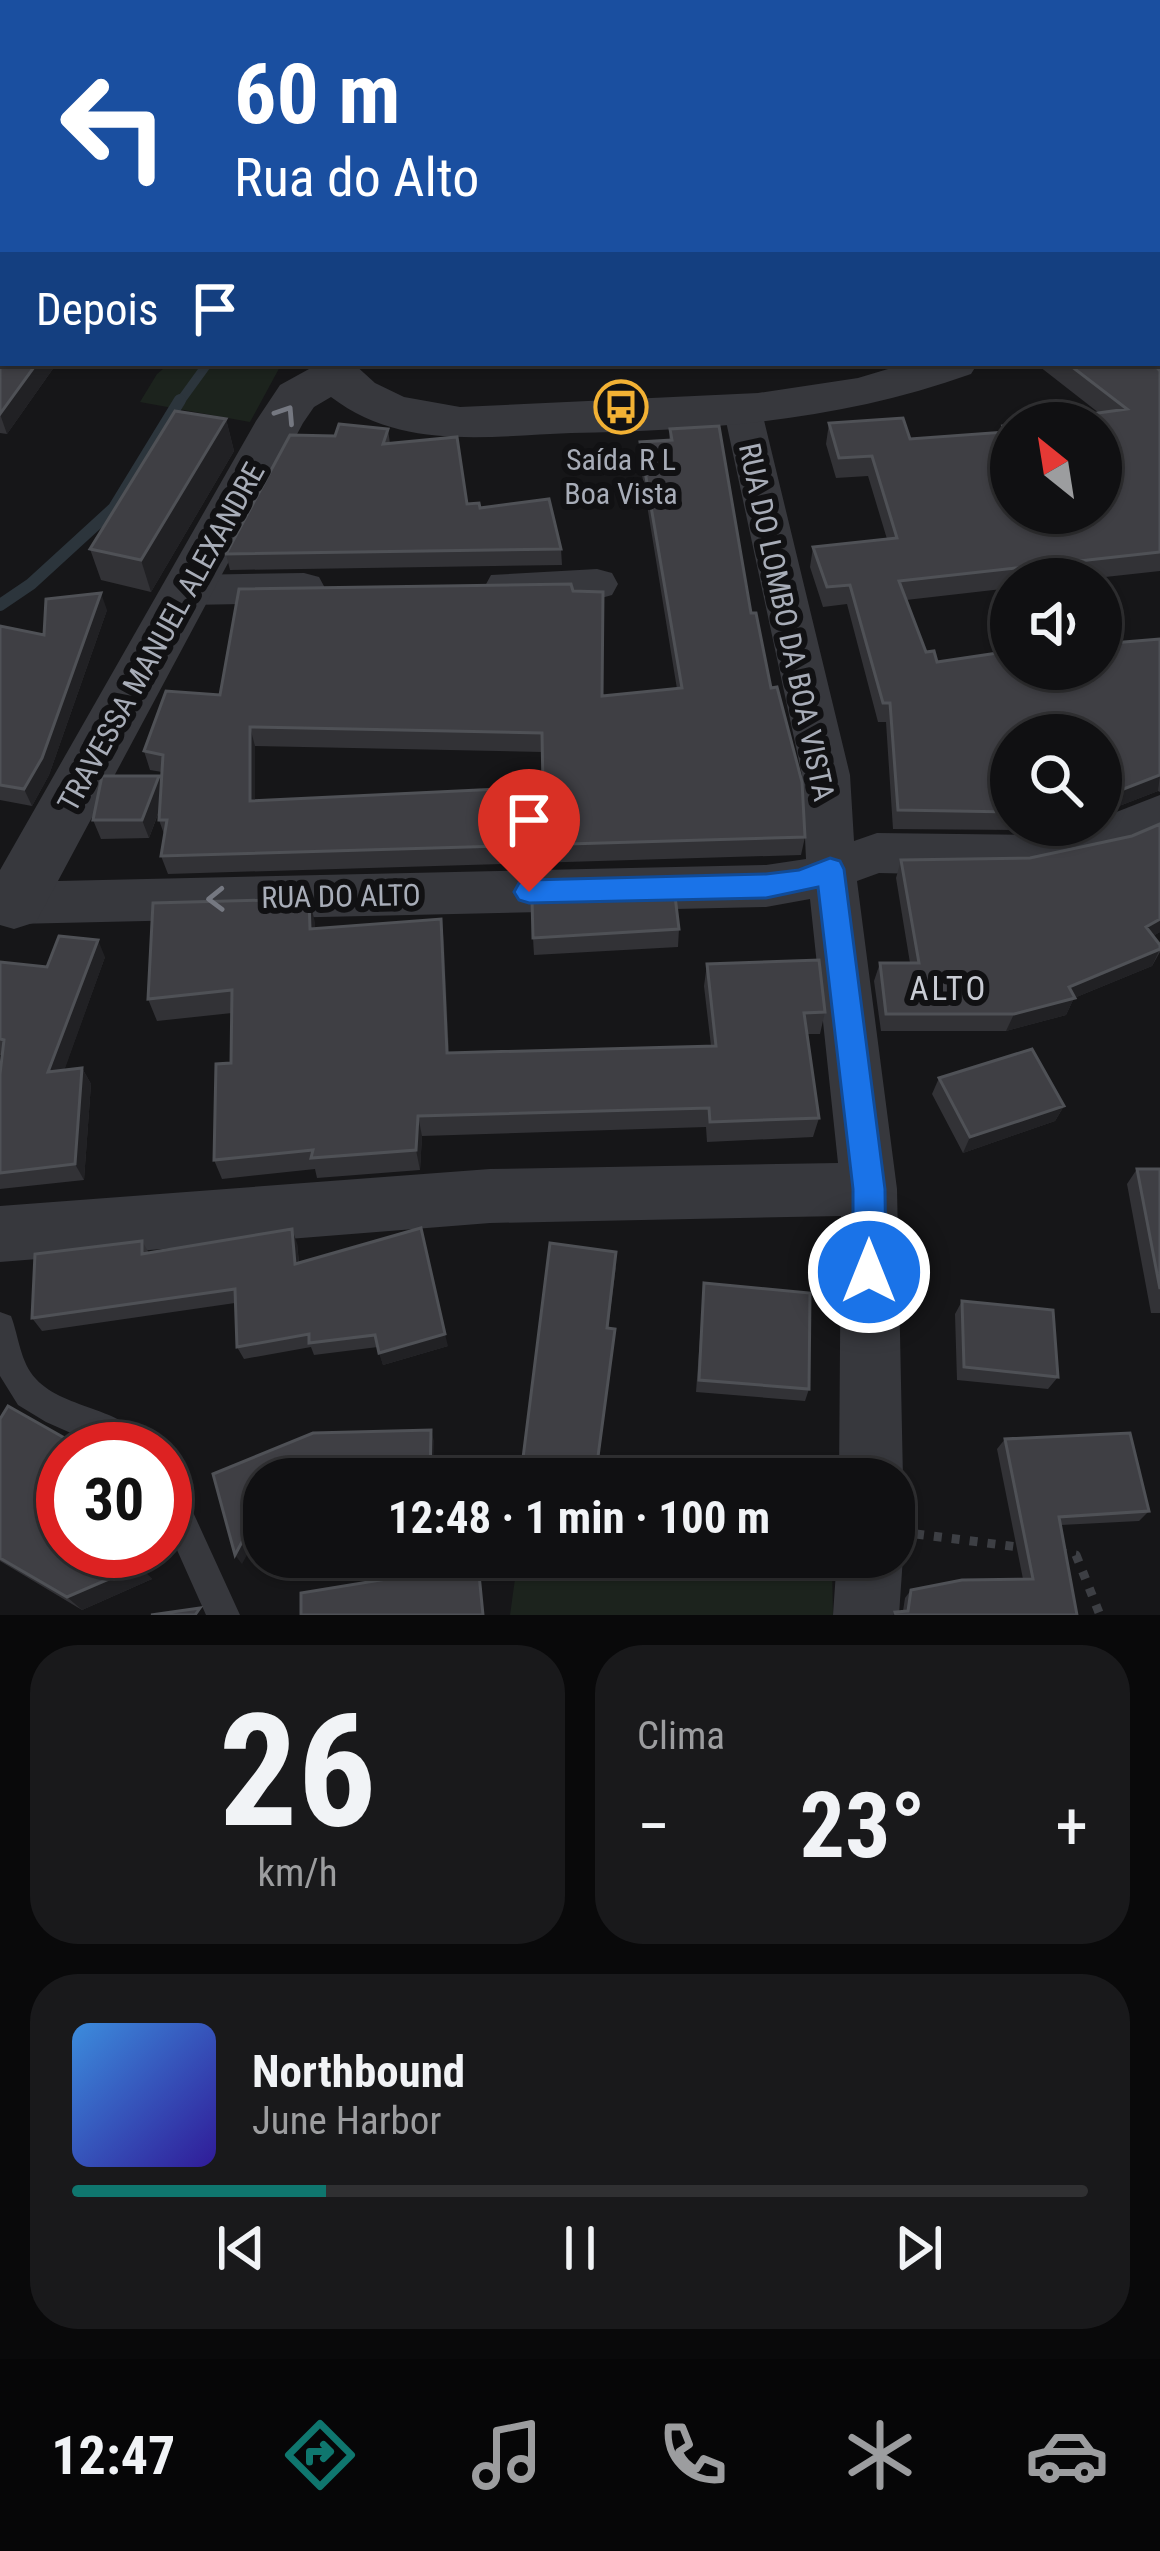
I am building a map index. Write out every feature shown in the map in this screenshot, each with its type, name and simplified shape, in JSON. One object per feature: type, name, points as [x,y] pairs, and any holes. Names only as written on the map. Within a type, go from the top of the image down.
[{"type":"street","points":[[332,369],[376,403],[405,416],[436,422],[742,412],[887,387],[946,366]]},
{"type":"street","name":"TRAVESSA MANUEL ALEXANDRE","points":[[7,901],[189,590],[280,421],[297,396],[332,369]]},
{"type":"street","name":"RUA DO LOMBO DA BOA VISTA","points":[[742,412],[826,776],[830,869],[869,1189],[871,1458]]},
{"type":"street","points":[[461,586],[597,584]]},
{"type":"street","points":[[189,590],[347,588]]},
{"type":"street","name":"RUA DO ALTO","points":[[7,901],[766,886],[802,881],[877,853],[1028,855],[1095,842],[1160,814]]},
{"type":"street","points":[[0,1234],[490,1196],[869,1189]]},
{"type":"street","points":[[866,1615],[869,1578]]},
{"type":"lane","points":[[0,1328],[20,1385],[46,1404],[86,1422]]},
{"type":"lane","points":[[192,1546],[223,1615]]},
{"type":"path","points":[[915,1534],[1030,1549]]},
{"type":"path","points":[[1053,1552],[1076,1555],[1100,1615]]},
{"type":"shaded area","points":[[166,366],[280,366],[250,422],[140,402]]},
{"type":"shaded area","points":[[515,1578],[832,1578],[833,1615],[510,1615]]},
{"type":"building","points":[[0,366],[35,366],[0,414]]},
{"type":"building","points":[[1071,366],[1156,366],[1160,371],[1160,552],[1106,558],[990,558],[990,571],[899,581],[926,652],[934,651],[937,662],[990,654],[990,690],[1122,690],[1122,642],[1160,639],[1160,775],[1122,790],[1122,714],[990,714],[990,812],[898,810],[890,703],[883,703],[850,585],[827,587],[813,547],[897,538],[872,456],[839,458],[829,423],[903,418],[910,439],[990,433],[990,534],[1122,534],[1122,410],[1127,409],[1122,402]]},
{"type":"building","points":[[175,411],[226,419],[141,560],[90,549]]},
{"type":"building","points":[[339,424],[388,429],[383,444],[457,437],[467,504],[479,503],[480,508],[549,499],[561,549],[226,554],[290,435],[335,436]]},
{"type":"building","points":[[719,426],[751,613],[756,613],[771,688],[777,687],[802,782],[805,837],[161,856],[167,820],[159,820],[163,755],[144,751],[166,691],[220,695],[239,589],[571,584],[573,591],[603,592],[602,696],[682,688],[640,442],[672,440],[670,429]],"holes":[[[250,727],[542,733],[543,787],[250,801]]]},
{"type":"building","points":[[101,593],[42,758],[24,789],[0,785],[0,626],[44,635],[46,599]]},
{"type":"building","points":[[102,776],[159,776],[142,820],[93,820]]},
{"type":"building","points":[[1160,824],[1160,919],[1146,927],[1160,949],[1069,987],[1075,998],[1014,1014],[886,1014],[880,963],[919,963],[901,860],[1030,858],[1086,846],[1122,846],[1122,838]]},
{"type":"building","points":[[675,896],[679,929],[533,938],[532,899]]},
{"type":"building","points":[[309,899],[310,929],[441,919],[447,1053],[716,1046],[707,964],[819,960],[825,1012],[804,1013],[819,1118],[710,1122],[709,1108],[418,1116],[416,1150],[311,1158],[313,1150],[214,1160],[216,1064],[231,1063],[232,990],[148,999],[153,903]]},
{"type":"building","points":[[59,936],[98,940],[48,1072],[82,1068],[75,1164],[0,1173],[4,1040],[0,1039],[0,962],[47,967]]},
{"type":"building","points":[[1032,1049],[1064,1106],[970,1137],[939,1078]]},
{"type":"building","points":[[1137,1169],[1160,1169],[1160,1289]]},
{"type":"building","points":[[421,1228],[445,1334],[379,1353],[375,1335],[309,1343],[309,1334],[237,1347],[235,1289],[32,1318],[35,1254],[142,1241],[142,1254],[292,1229],[295,1264]]},
{"type":"building","points":[[550,1243],[616,1252],[607,1328],[615,1329],[598,1458],[523,1458]]},
{"type":"building","points":[[704,1283],[810,1293],[809,1389],[699,1380]]},
{"type":"building","points":[[962,1301],[1053,1310],[1058,1377],[964,1367]]},
{"type":"building","points":[[8,1406],[36,1422],[36,1578],[111,1578],[67,1597],[0,1558],[0,1419]]},
{"type":"building","points":[[431,1430],[430,1458],[252,1458],[313,1433]]},
{"type":"building","points":[[1130,1433],[1149,1511],[1059,1517],[1077,1615],[896,1615],[908,1611],[911,1590],[962,1580],[1033,1579],[1005,1439]]},
{"type":"building","points":[[243,1462],[243,1540],[235,1555],[213,1474]]},
{"type":"building","points":[[393,1578],[479,1578],[483,1615],[301,1615],[301,1593]]},
{"type":"building","points":[[200,1608],[195,1615],[151,1615]]},
{"type":"waterway","points":[[179,403],[206,366]]},
{"type":"waterway","points":[[0,605],[31,584],[114,508],[180,400]]},
{"type":"place","name":"Saída R L Boa Vista","points":[[621,407]]},
{"type":"district","name":"ALTO","points":[[949,988]]},
{"type":"route","points":[[529,892],[766,886],[802,881],[830,869],[869,1189],[869,1272]]}]
